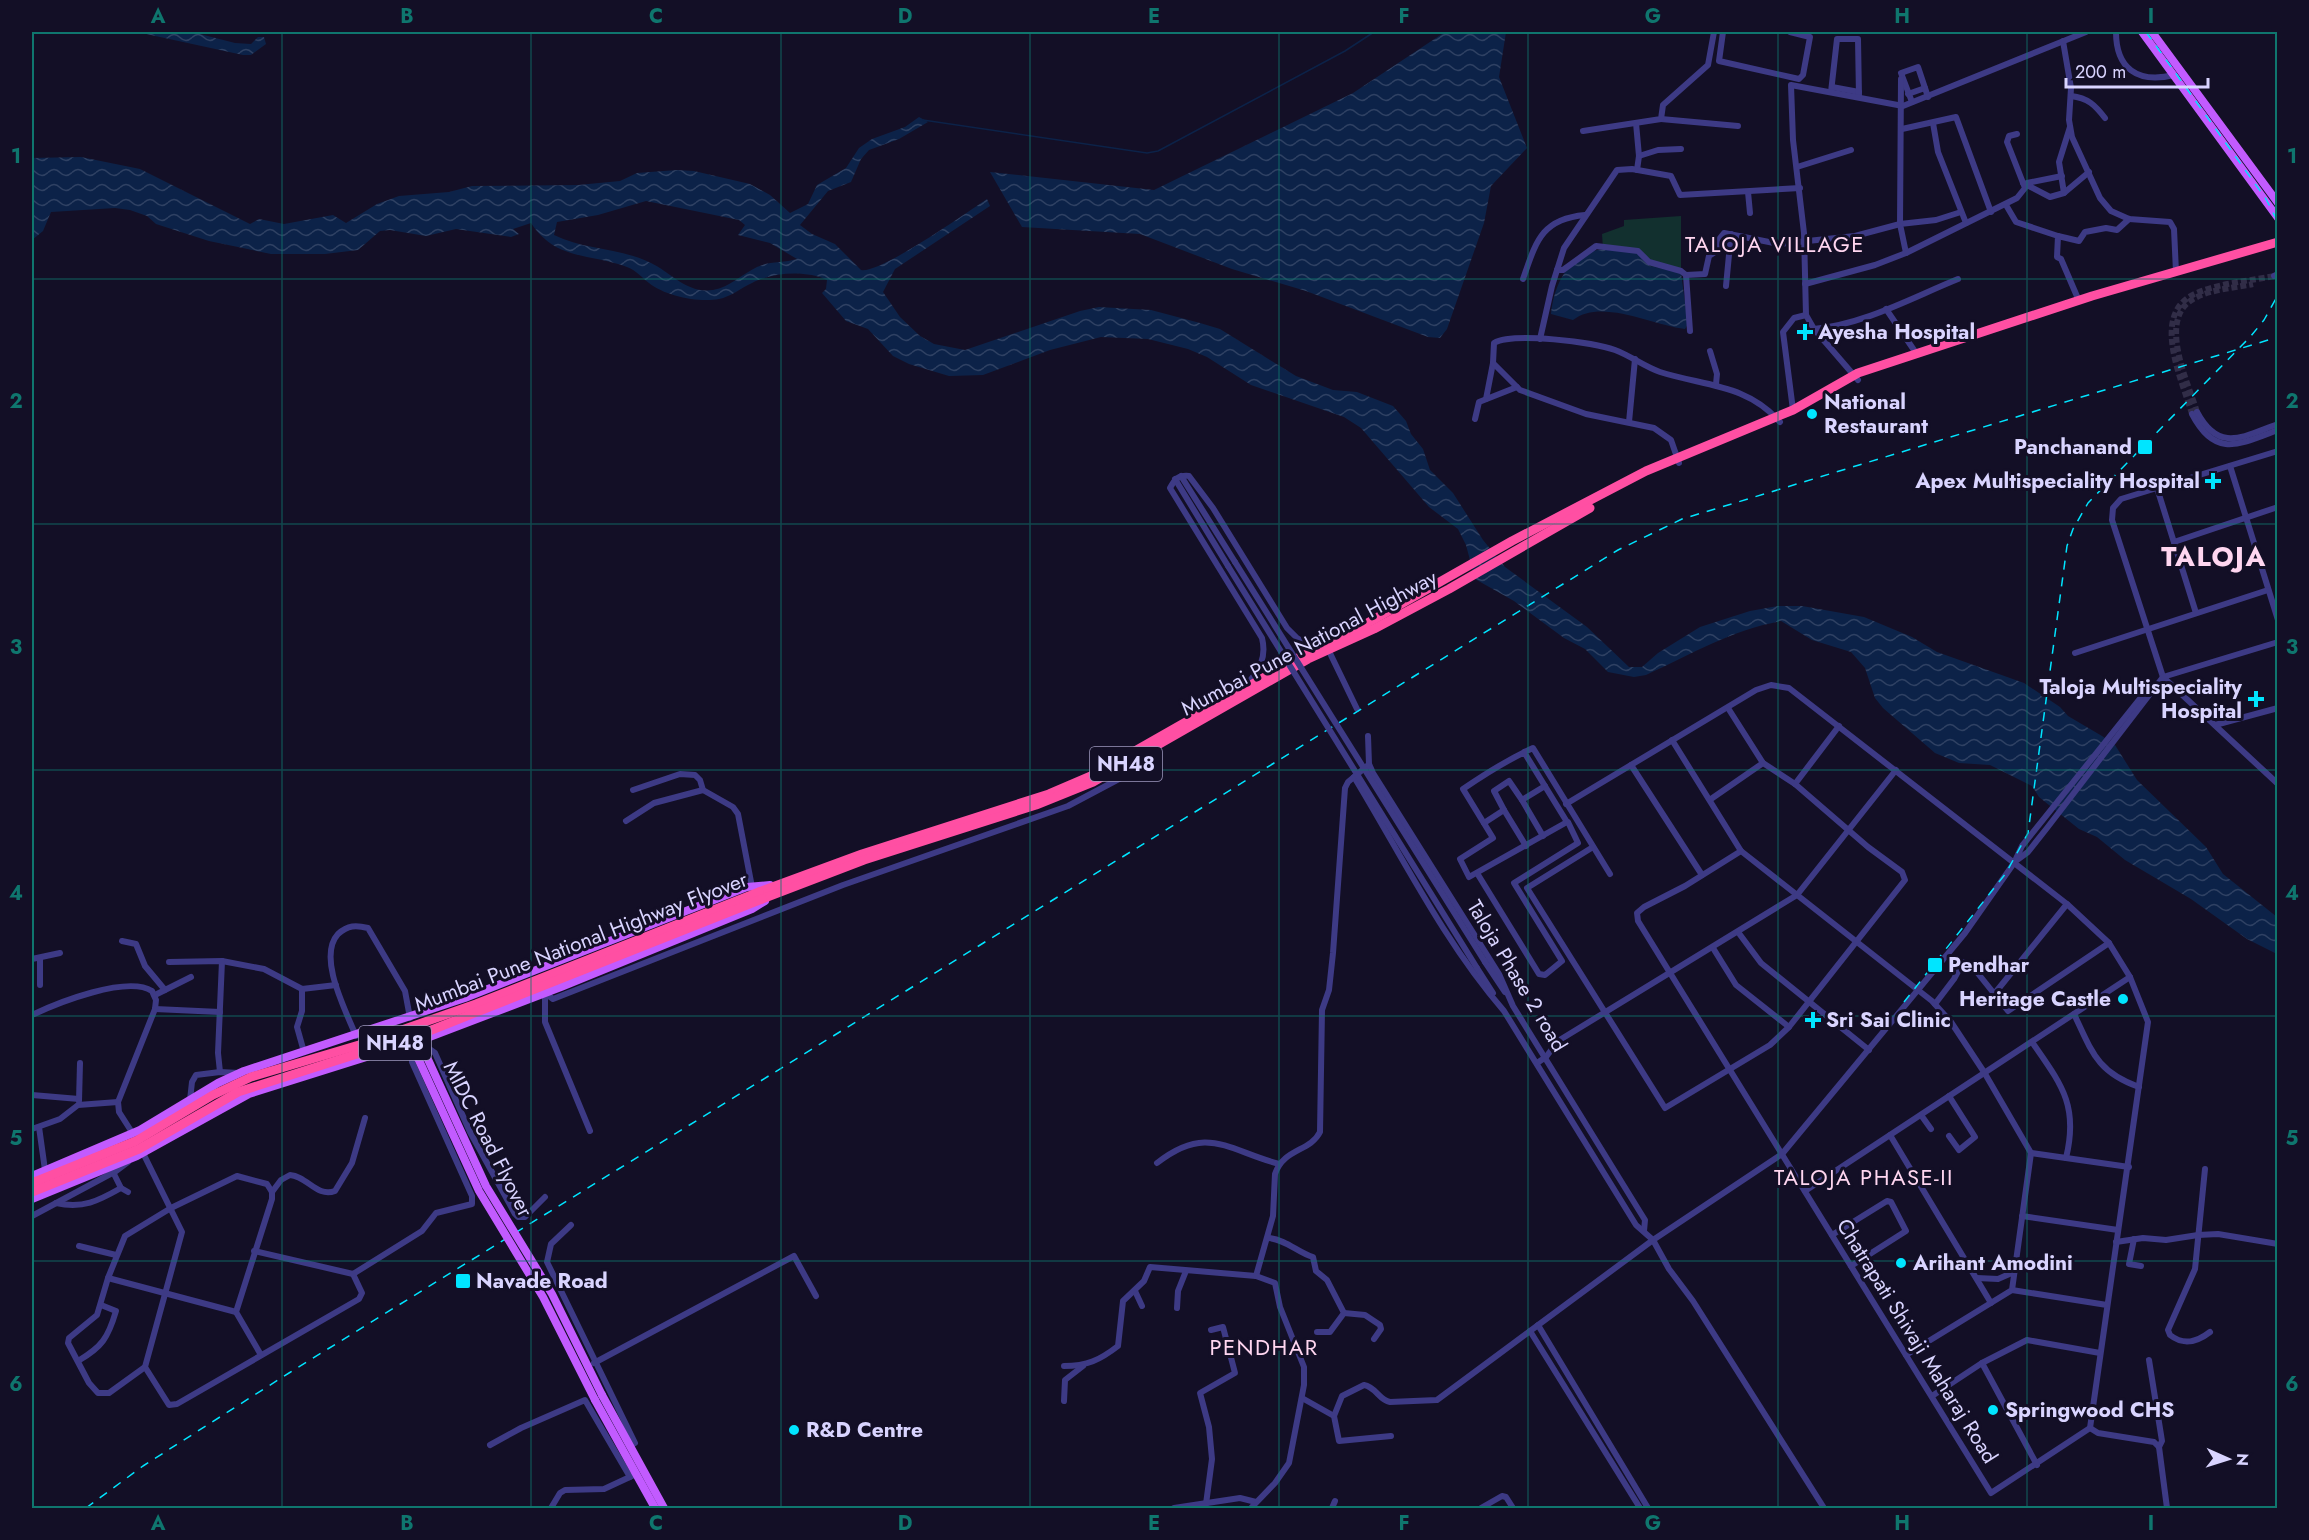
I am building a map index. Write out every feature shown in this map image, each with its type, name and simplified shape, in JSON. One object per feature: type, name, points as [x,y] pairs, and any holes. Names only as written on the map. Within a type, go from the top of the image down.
[{"type":"highway","name":"NH48","points":[[1778,420],[1856,377],[1916,353],[2277,242]]},
{"type":"highway","name":"NH48","points":[[1678,461],[1778,420],[1856,377],[2094,302],[2277,248]]},
{"type":"highway","name":"Mumbai Pune National Highway","points":[[781,888],[1066,794],[1136,759],[1512,541],[1646,471],[1678,461]]},
{"type":"highway","name":"Mumbai Pune National Highway","points":[[781,888],[862,854],[1049,794],[1112,765],[1315,649],[1327,647],[1449,589],[1613,495],[1678,461]]},
{"type":"highway","name":"Mumbai Pune National Highway Flyover","points":[[32,1183],[136,1141],[213,1095],[243,1080],[359,1046],[476,1004],[758,893],[781,888]]},
{"type":"highway","name":"Mumbai Pune National Highway Flyover","points":[[32,1192],[139,1149],[238,1092],[429,1031],[758,893]]},
{"type":"main road","points":[[2142,32],[2277,218]]},
{"type":"main road","points":[[2152,32],[2277,203]]},
{"type":"main road","points":[[32,1199],[143,1153],[249,1094],[417,1043],[752,909],[781,888]]},
{"type":"main road","points":[[32,1176],[134,1133],[240,1073],[410,1018],[758,893]]},
{"type":"main road","name":"MIDC Road Flyover","points":[[410,1018],[408,1024],[479,1191],[543,1297],[600,1400]]},
{"type":"main road","points":[[600,1400],[630,1446],[636,1473],[664,1509]]},
{"type":"main road","points":[[600,1400],[655,1509]]},
{"type":"street","points":[[1661,120],[1663,105],[1707,64],[1714,32]]},
{"type":"street","points":[[1723,32],[1717,58],[1719,61],[1799,79],[1803,75],[1810,37],[1790,32]]},
{"type":"street","points":[[1856,377],[1814,329],[1806,315],[1804,240],[1791,85],[1831,89],[1903,105],[1928,97],[1973,76],[2086,32]]},
{"type":"street","points":[[2116,32],[2118,55],[2122,63],[2136,73],[2161,78],[2174,75]]},
{"type":"street","points":[[1831,89],[1838,39],[1858,39],[1859,95]]},
{"type":"street","points":[[2063,41],[2071,96],[2072,137],[2100,198],[2111,211],[2129,219],[2170,222],[2174,230],[2176,272]]},
{"type":"street","points":[[1912,102],[1901,73],[1918,67],[1928,97]]},
{"type":"street","points":[[1901,79],[1903,105],[1898,172],[1900,224],[1906,253]]},
{"type":"street","points":[[1908,94],[1925,88]]},
{"type":"street","points":[[2071,96],[2083,97],[2093,103],[2104,118]]},
{"type":"street","points":[[1902,129],[1957,119],[1990,212]]},
{"type":"street","points":[[1583,131],[1661,120],[1738,126]]},
{"type":"street","points":[[1636,123],[1639,156],[1637,170]]},
{"type":"street","points":[[1933,123],[1938,152],[1966,223]]},
{"type":"street","points":[[2064,193],[2059,162],[2070,126]]},
{"type":"street","points":[[1805,284],[1875,266],[2006,205],[2024,191],[2024,184],[2007,142],[2009,136],[2017,134]]},
{"type":"street","points":[[1639,156],[1658,150],[1680,149]]},
{"type":"street","points":[[1797,167],[1851,150]]},
{"type":"street","points":[[1540,339],[1564,248],[1617,170],[1637,170],[1671,176],[1680,195],[1800,188]]},
{"type":"street","points":[[2024,184],[2050,197],[2064,193],[2089,172]]},
{"type":"street","points":[[2024,184],[2061,176]]},
{"type":"street","points":[[1748,192],[1750,213]]},
{"type":"street","points":[[2006,205],[2021,225],[2070,241],[2079,241],[2085,232],[2106,228],[2117,230],[2122,228],[2129,219]]},
{"type":"street","points":[[1557,270],[1563,270],[1589,249],[1603,246],[1638,251],[1649,262],[1681,271],[1686,275],[1705,274],[1709,256],[1718,250],[1720,238],[1724,233],[1769,243],[1855,236],[1900,224],[1936,220],[1961,212]]},
{"type":"street","points":[[1522,279],[1545,229],[1567,217],[1585,215]]},
{"type":"street","points":[[1726,286],[1731,234]]},
{"type":"street","points":[[2058,236],[2057,257],[2061,260],[2079,301]]},
{"type":"street","points":[[1686,275],[1690,331]]},
{"type":"street","points":[[1814,329],[1843,325],[1958,279]]},
{"type":"street","points":[[1886,309],[1916,353]]},
{"type":"street","points":[[1793,410],[1783,332],[1794,318],[1806,315]]},
{"type":"street","points":[[1485,399],[1495,342],[1540,339],[1587,342],[1614,349],[1658,371],[1716,384],[1753,398],[1778,420]]},
{"type":"street","points":[[1710,351],[1717,374],[1716,384]]},
{"type":"street","points":[[1629,422],[1635,359]]},
{"type":"street","points":[[1493,363],[1516,387],[1586,414],[1654,428],[1664,433],[1671,440],[1678,461]]},
{"type":"street","points":[[1475,419],[1479,402],[1516,387]]},
{"type":"street","points":[[2277,424],[2246,436],[2223,439],[2213,435],[2194,413],[2205,435],[2223,445],[2247,441],[2277,430]]},
{"type":"street","points":[[2277,451],[2121,500],[2113,508],[2112,520],[2145,629],[2163,677],[2277,784]]},
{"type":"street","points":[[2230,466],[2277,620]]},
{"type":"street","points":[[1241,691],[1258,672],[1263,659],[1262,638],[1170,488],[1178,477],[1189,476],[1213,507],[1287,628],[1297,638],[1315,649]]},
{"type":"street","points":[[1178,477],[1236,562],[1513,1006]]},
{"type":"street","points":[[1178,477],[1228,566],[1504,1011]]},
{"type":"street","points":[[2157,488],[2196,613]]},
{"type":"street","points":[[2174,542],[2277,507]]},
{"type":"street","points":[[2075,653],[2268,590]]},
{"type":"street","points":[[1391,1436],[1339,1442],[1334,1416],[1342,1396],[1364,1385],[1376,1391],[1383,1401],[1437,1400],[1584,1294],[1653,1240],[1782,1154],[1965,933],[2014,862],[2022,846],[2163,677],[2277,642]]},
{"type":"street","points":[[1327,647],[1357,709]]},
{"type":"street","points":[[1566,804],[1756,690],[1771,685],[1789,688],[2067,904],[2109,943],[2130,977],[2148,1022],[2090,1428],[2098,1433],[2154,1442],[2159,1447]]},
{"type":"street","points":[[1593,847],[1527,888],[1665,1108],[1770,1045],[1789,1027],[1855,940],[1905,880],[1902,872],[1848,830],[1795,784],[1763,763],[1728,708]]},
{"type":"street","points":[[2215,725],[2277,708]]},
{"type":"street","points":[[2014,862],[2028,852],[2047,828],[2130,714]]},
{"type":"street","points":[[1795,784],[1839,726]]},
{"type":"street","name":"Taloja Phase 2 road","points":[[1368,736],[1370,764],[1499,974],[1513,1006],[1645,1220],[1644,1231]]},
{"type":"street","points":[[1672,740],[1742,851],[1935,1004],[1951,1022],[1984,1072],[2031,1153],[2012,1290]]},
{"type":"street","points":[[1575,818],[1469,877],[1460,860],[1493,839],[1462,789],[1533,748],[1610,874]]},
{"type":"street","points":[[1477,873],[1541,976],[1562,962],[1514,883],[1578,843],[1524,752]]},
{"type":"street","points":[[545,993],[553,999],[822,892],[1068,806],[1134,771],[1136,759]]},
{"type":"street","points":[[1711,799],[1763,763]]},
{"type":"street","points":[[1256,1276],[1269,1238],[1275,1174],[1279,1164],[1298,1148],[1314,1141],[1320,1132],[1320,1047],[1325,999],[1329,990],[1345,788],[1370,764]]},
{"type":"street","points":[[1631,765],[1702,875],[1742,851]]},
{"type":"street","points":[[1537,1063],[1546,1057],[1558,1041],[1797,895],[1896,770]]},
{"type":"street","points":[[633,790],[690,773],[700,780],[703,790]]},
{"type":"street","name":"Taloja Phase 2 road","points":[[1354,777],[1454,948],[1504,1011],[1636,1225],[1653,1240],[1669,1269],[1699,1311],[1824,1509]]},
{"type":"street","points":[[1526,846],[1494,792],[1509,781],[1543,836]]},
{"type":"street","points":[[1522,800],[1545,786]]},
{"type":"street","points":[[626,821],[654,803],[703,790],[734,807],[738,814],[758,893]]},
{"type":"street","points":[[1484,823],[1504,810]]},
{"type":"street","name":"Chatrapati Shivaji Maharaj Road","points":[[1702,875],[1644,907],[1637,914],[1638,921],[1991,1493],[2037,1465],[2090,1428]]},
{"type":"street","points":[[1995,993],[2067,904]]},
{"type":"street","points":[[1532,912],[1539,908]]},
{"type":"street","points":[[356,1036],[336,986],[330,962],[332,941],[345,927],[358,925],[368,928],[405,991],[410,1018]]},
{"type":"street","points":[[1738,932],[1761,963],[1869,1050]]},
{"type":"street","points":[[122,941],[136,944],[145,966],[165,990]]},
{"type":"street","points":[[1554,947],[1561,942]]},
{"type":"street","points":[[1935,1004],[1954,979],[1963,962],[1972,966],[2008,1011],[2109,943]]},
{"type":"street","points":[[1713,948],[1736,985],[1789,1027]]},
{"type":"street","points":[[32,959],[60,953]]},
{"type":"street","points":[[40,958],[40,985]]},
{"type":"street","points":[[169,962],[222,961],[264,969],[302,989],[336,986]]},
{"type":"street","points":[[220,1072],[218,1053],[222,961]]},
{"type":"street","points":[[154,995],[191,977]]},
{"type":"street","points":[[1805,1191],[2130,977]]},
{"type":"street","points":[[32,1015],[89,995],[98,988],[123,986],[148,988],[154,995],[155,1009],[118,1102],[119,1112],[134,1133],[143,1153],[171,1208],[182,1232],[145,1367],[109,1393],[102,1394],[89,1383],[68,1343],[69,1338],[92,1322],[125,1236],[171,1208],[237,1176],[267,1184],[272,1192],[272,1199],[236,1312]]},
{"type":"street","points":[[302,989],[302,1011],[297,1027],[304,1052]]},
{"type":"street","points":[[545,993],[545,1022],[590,1131]]},
{"type":"street","points":[[155,1009],[220,1012]]},
{"type":"street","points":[[2074,1014],[2107,1072],[2139,1087]]},
{"type":"street","points":[[2032,1042],[2056,1076],[2070,1108],[2071,1121],[2066,1158]]},
{"type":"street","points":[[254,1251],[353,1274],[422,1231],[436,1213],[472,1204],[472,1196],[412,1062],[417,1043],[435,1053],[470,1132],[515,1214],[518,1217],[525,1217],[545,1197]]},
{"type":"street","points":[[45,1170],[35,1128],[60,1119],[78,1102],[80,1063]]},
{"type":"street","points":[[189,1100],[193,1078],[200,1074],[240,1073]]},
{"type":"street","points":[[32,1095],[78,1102],[118,1102]]},
{"type":"street","points":[[1948,1096],[1975,1137],[1959,1150],[1949,1136]]},
{"type":"street","points":[[1921,1114],[1931,1130]]},
{"type":"street","points":[[272,1192],[281,1180],[290,1175],[304,1180],[316,1190],[330,1193],[335,1191],[352,1163],[365,1118]]},
{"type":"street","points":[[1890,1135],[1991,1303]]},
{"type":"street","points":[[1157,1163],[1176,1148],[1214,1142],[1279,1164]]},
{"type":"street","points":[[2031,1153],[2129,1167]]},
{"type":"street","points":[[32,1216],[113,1172],[134,1157]]},
{"type":"street","points":[[2205,1169],[2195,1269],[2168,1330],[2174,1338],[2188,1341],[2198,1341],[2210,1332]]},
{"type":"street","points":[[56,1203],[71,1207],[89,1205],[124,1190],[113,1172]]},
{"type":"street","points":[[44,1194],[48,1207]]},
{"type":"street","points":[[1832,1235],[1887,1201],[1891,1202],[1906,1231],[1851,1266]]},
{"type":"street","points":[[2022,1216],[2118,1230]]},
{"type":"street","points":[[571,1225],[550,1244],[547,1262],[594,1363],[635,1443],[630,1446]]},
{"type":"street","points":[[2116,1242],[2134,1239],[2166,1240],[2200,1234],[2277,1244]]},
{"type":"street","points":[[1269,1238],[1288,1242],[1313,1257],[1316,1271],[1327,1280],[1344,1313]]},
{"type":"street","points":[[2134,1239],[2129,1264],[2141,1266]]},
{"type":"street","points":[[79,1246],[116,1255]]},
{"type":"street","points":[[594,1363],[794,1256],[816,1296]]},
{"type":"street","points":[[1064,1401],[1065,1380],[1084,1366],[1104,1358],[1118,1346],[1121,1305],[1135,1291],[1150,1267],[1256,1276],[1275,1284],[1280,1307],[1304,1368],[1302,1398],[1293,1430],[1289,1463],[1275,1484],[1251,1509]]},
{"type":"street","points":[[1177,1308],[1178,1291],[1186,1271]]},
{"type":"street","points":[[1977,1278],[1998,1279],[2014,1272]]},
{"type":"street","points":[[145,1367],[167,1403],[172,1405],[359,1299],[362,1293],[353,1274]]},
{"type":"street","points":[[108,1278],[236,1312],[261,1355]]},
{"type":"street","points":[[1906,1355],[2012,1290],[2107,1305]]},
{"type":"street","points":[[1135,1291],[1142,1306]]},
{"type":"street","points":[[78,1361],[98,1349],[108,1335],[116,1311],[100,1305]]},
{"type":"street","points":[[1317,1332],[1330,1332],[1344,1313]]},
{"type":"street","points":[[1344,1313],[1365,1315],[1380,1325],[1381,1329],[1374,1340]]},
{"type":"street","points":[[1538,1325],[1648,1509]]},
{"type":"street","points":[[1206,1504],[1212,1459],[1209,1427],[1200,1393],[1235,1373],[1223,1327],[1210,1330]]},
{"type":"street","points":[[1530,1331],[1640,1509]]},
{"type":"street","points":[[1932,1396],[1982,1363],[2027,1340],[2100,1353]]},
{"type":"street","points":[[2148,1360],[2162,1441],[2159,1447],[2167,1509]]},
{"type":"street","points":[[1982,1363],[2037,1465]]},
{"type":"street","points":[[1064,1366],[1084,1366]]},
{"type":"street","points":[[1302,1398],[1334,1416]]},
{"type":"street","points":[[490,1445],[521,1428],[585,1400],[636,1473],[604,1490],[565,1490],[560,1493],[551,1509]]},
{"type":"street","points":[[1481,1509],[1504,1496],[1513,1509]]},
{"type":"street","points":[[1174,1509],[1240,1498],[1256,1502]]},
{"type":"street","points":[[1332,1509],[1335,1501]]},
{"type":"green space","points":[[1681,216],[1681,273],[1650,266],[1637,252],[1603,249],[1602,234],[1624,226],[1624,220]]},
{"type":"water","points":[[137,32],[192,32],[235,43],[251,44],[258,37],[264,37],[266,44],[251,55],[243,55]]},
{"type":"water","points":[[1445,32],[1506,32],[1499,77],[1527,148],[1491,186],[1484,223],[1447,329],[1440,338],[1428,337],[1306,291],[1232,269],[1140,234],[1022,227],[990,172],[1154,190],[1353,93]]},
{"type":"water","points":[[919,117],[928,122],[899,139],[869,150],[861,159],[851,182],[828,191],[800,225],[812,234],[835,244],[861,270],[871,269],[904,253],[987,199],[990,206],[895,269],[883,292],[900,317],[920,336],[934,344],[965,350],[1080,311],[1099,307],[1151,310],[1220,329],[1296,376],[1333,390],[1357,392],[1393,406],[1406,421],[1411,434],[1423,449],[1430,470],[1453,493],[1483,540],[1505,567],[1587,627],[1629,667],[1642,667],[1658,653],[1700,627],[1750,611],[1778,606],[1802,606],[1864,617],[1912,637],[1937,652],[2024,683],[2060,707],[2068,716],[2115,745],[2137,780],[2206,847],[2223,874],[2277,917],[2277,954],[2247,939],[2191,899],[2125,860],[2097,837],[2079,829],[2039,797],[2032,786],[1990,765],[1959,763],[1935,753],[1883,708],[1875,698],[1865,668],[1851,652],[1812,640],[1781,621],[1746,630],[1646,675],[1634,677],[1608,672],[1585,649],[1564,638],[1514,601],[1475,579],[1466,545],[1458,529],[1429,507],[1361,428],[1344,417],[1251,385],[1207,357],[1188,349],[1148,339],[1101,337],[1050,350],[983,375],[949,376],[909,364],[893,356],[868,329],[846,321],[822,293],[826,289],[827,280],[819,277],[800,274],[769,276],[719,299],[702,300],[682,297],[656,288],[627,267],[563,250],[551,244],[531,223],[513,229],[519,234],[511,237],[456,229],[426,236],[390,230],[380,231],[358,250],[325,254],[271,254],[209,241],[156,224],[147,216],[130,210],[115,208],[51,212],[43,231],[32,240],[32,158],[81,157],[140,169],[250,224],[259,219],[284,224],[333,215],[346,223],[377,204],[399,196],[449,192],[472,186],[578,185],[620,181],[637,173],[677,170],[694,171],[750,184],[770,195],[790,213],[808,204],[817,185],[846,168],[859,148],[872,139],[905,127]],"holes":[[[646,201],[739,220],[745,225],[738,235],[770,243],[797,259],[762,265],[725,286],[704,290],[687,286],[639,258],[578,244],[554,235],[557,222],[598,215]]]},
{"type":"water","points":[[1603,249],[1637,252],[1650,266],[1681,273],[1688,324],[1685,329],[1612,312],[1584,314],[1573,320],[1551,314],[1560,281],[1572,263],[1591,252]]},
{"type":"waterway","points":[[923,120],[1147,153],[1158,151],[1345,51],[1374,32]]},
{"type":"tunnel","points":[[2192,414],[2173,348],[2172,330],[2175,315],[2183,302],[2197,293],[2274,276]]},
{"type":"tunnel","points":[[2197,412],[2178,351],[2176,335],[2178,320],[2184,307],[2195,298],[2216,291],[2253,284]]},
{"type":"railway","points":[[2146,32],[2266,199],[2278,222]]},
{"type":"railway","points":[[1904,1002],[2006,873],[2028,833],[2067,546],[2073,529],[2088,503],[2251,336],[2264,320],[2278,295]]},
{"type":"railway","points":[[86,1508],[143,1466],[289,1373],[1618,550],[1682,519],[2278,337]]},
{"type":"place","name":"Ayesha Hospital","points":[[1805,332]]},
{"type":"place","name":"National Restaurant","points":[[1812,414]]},
{"type":"place","name":"Panchanand","points":[[2145,447]]},
{"type":"place","name":"Apex Multispeciality Hospital","points":[[2213,481]]},
{"type":"place","name":"Taloja Multispeciality Hospital","points":[[2256,699]]},
{"type":"place","name":"Pendhar","points":[[1935,965]]},
{"type":"place","name":"Heritage Castle","points":[[2123,999]]},
{"type":"place","name":"Sri Sai Clinic","points":[[1813,1020]]},
{"type":"place","name":"Arihant Amodini","points":[[1901,1263]]},
{"type":"place","name":"Navade Road","points":[[463,1281]]},
{"type":"place","name":"Springwood CHS","points":[[1993,1410]]},
{"type":"place","name":"R&D Centre","points":[[794,1430]]},
{"type":"district","name":"TALOJA VILLAGE","points":[[1775,244]]},
{"type":"district","name":"TALOJA","points":[[2214,557]]},
{"type":"district","name":"TALOJA PHASE-II","points":[[1864,1177]]},
{"type":"district","name":"PENDHAR","points":[[1264,1347]]}]
